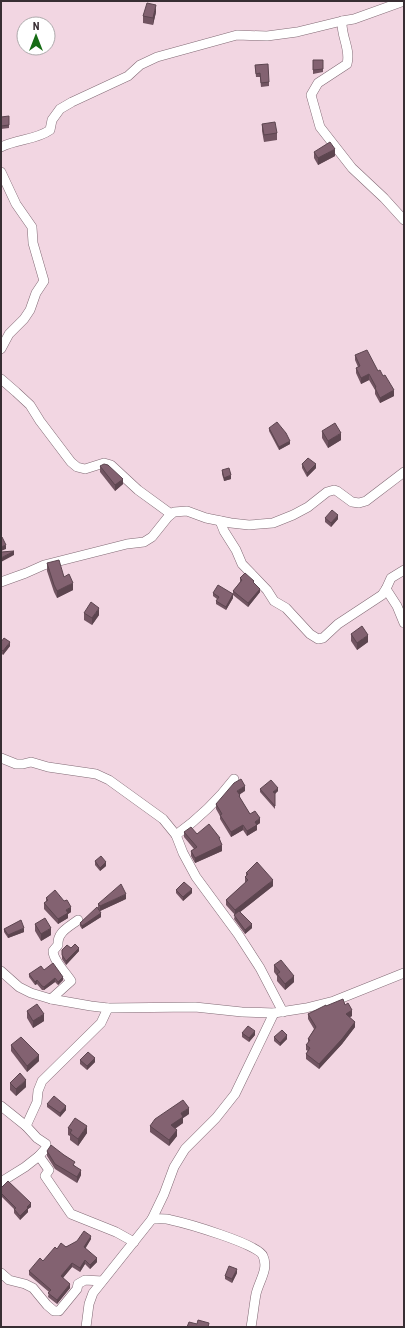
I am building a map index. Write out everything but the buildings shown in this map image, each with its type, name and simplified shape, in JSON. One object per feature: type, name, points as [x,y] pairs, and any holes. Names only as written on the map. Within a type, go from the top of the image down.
[{"type":"street","points":[[1,147],[46,133],[50,130],[52,120],[60,109],[128,76],[140,65],[157,57],[237,35],[266,36],[297,32],[354,19],[404,1]]},
{"type":"street","points":[[342,21],[342,29],[347,44],[349,57],[347,64],[318,83],[311,95],[320,127],[352,168],[384,198],[404,220]]},
{"type":"street","points":[[1,172],[16,204],[32,227],[33,243],[44,281],[36,293],[30,310],[24,319],[9,334],[1,349]]},
{"type":"street","points":[[1,379],[30,405],[40,421],[71,462],[86,470],[104,463],[111,465],[138,490],[171,514]]},
{"type":"street","points":[[1,582],[44,565],[127,544],[144,542],[152,537],[174,512],[187,511],[220,521],[249,525],[273,523],[308,508],[327,492],[334,490],[352,502],[359,503],[366,501],[404,472]]},
{"type":"street","points":[[220,521],[242,564],[274,601],[286,608],[310,634],[318,639],[323,638],[338,624],[382,595],[391,578],[404,570]]},
{"type":"street","points":[[386,589],[397,606],[404,623]]},
{"type":"street","points":[[1,758],[16,764],[31,762],[48,767],[96,774],[109,780],[163,819],[176,835],[183,853],[196,877],[238,934],[260,968],[283,1012]]},
{"type":"street","points":[[176,835],[190,825],[209,807],[234,779]]},
{"type":"street","points":[[50,999],[71,981],[54,960],[53,951],[58,945],[58,939],[61,933],[78,920]]},
{"type":"street","points":[[1,971],[20,988],[31,994],[91,1006],[108,1008],[195,1007],[274,1013],[334,1001],[404,973]]},
{"type":"street","points":[[26,1126],[37,1102],[38,1091],[42,1081],[100,1023],[108,1008]]},
{"type":"street","points":[[86,1327],[89,1304],[93,1293],[152,1219],[164,1194],[174,1167],[185,1149],[216,1118],[235,1094],[274,1013]]},
{"type":"street","points":[[1,1106],[26,1126],[37,1138],[46,1144],[46,1148],[39,1156],[1,1182]]},
{"type":"street","points":[[39,1156],[49,1170],[45,1176],[71,1214],[116,1232],[134,1242]]},
{"type":"street","points":[[152,1219],[169,1219],[223,1236],[261,1252],[265,1265],[257,1292],[251,1327]]},
{"type":"street","points":[[1,1273],[9,1280],[25,1284],[33,1288],[54,1311],[59,1311],[77,1289],[78,1284],[86,1280],[102,1281]]}]
